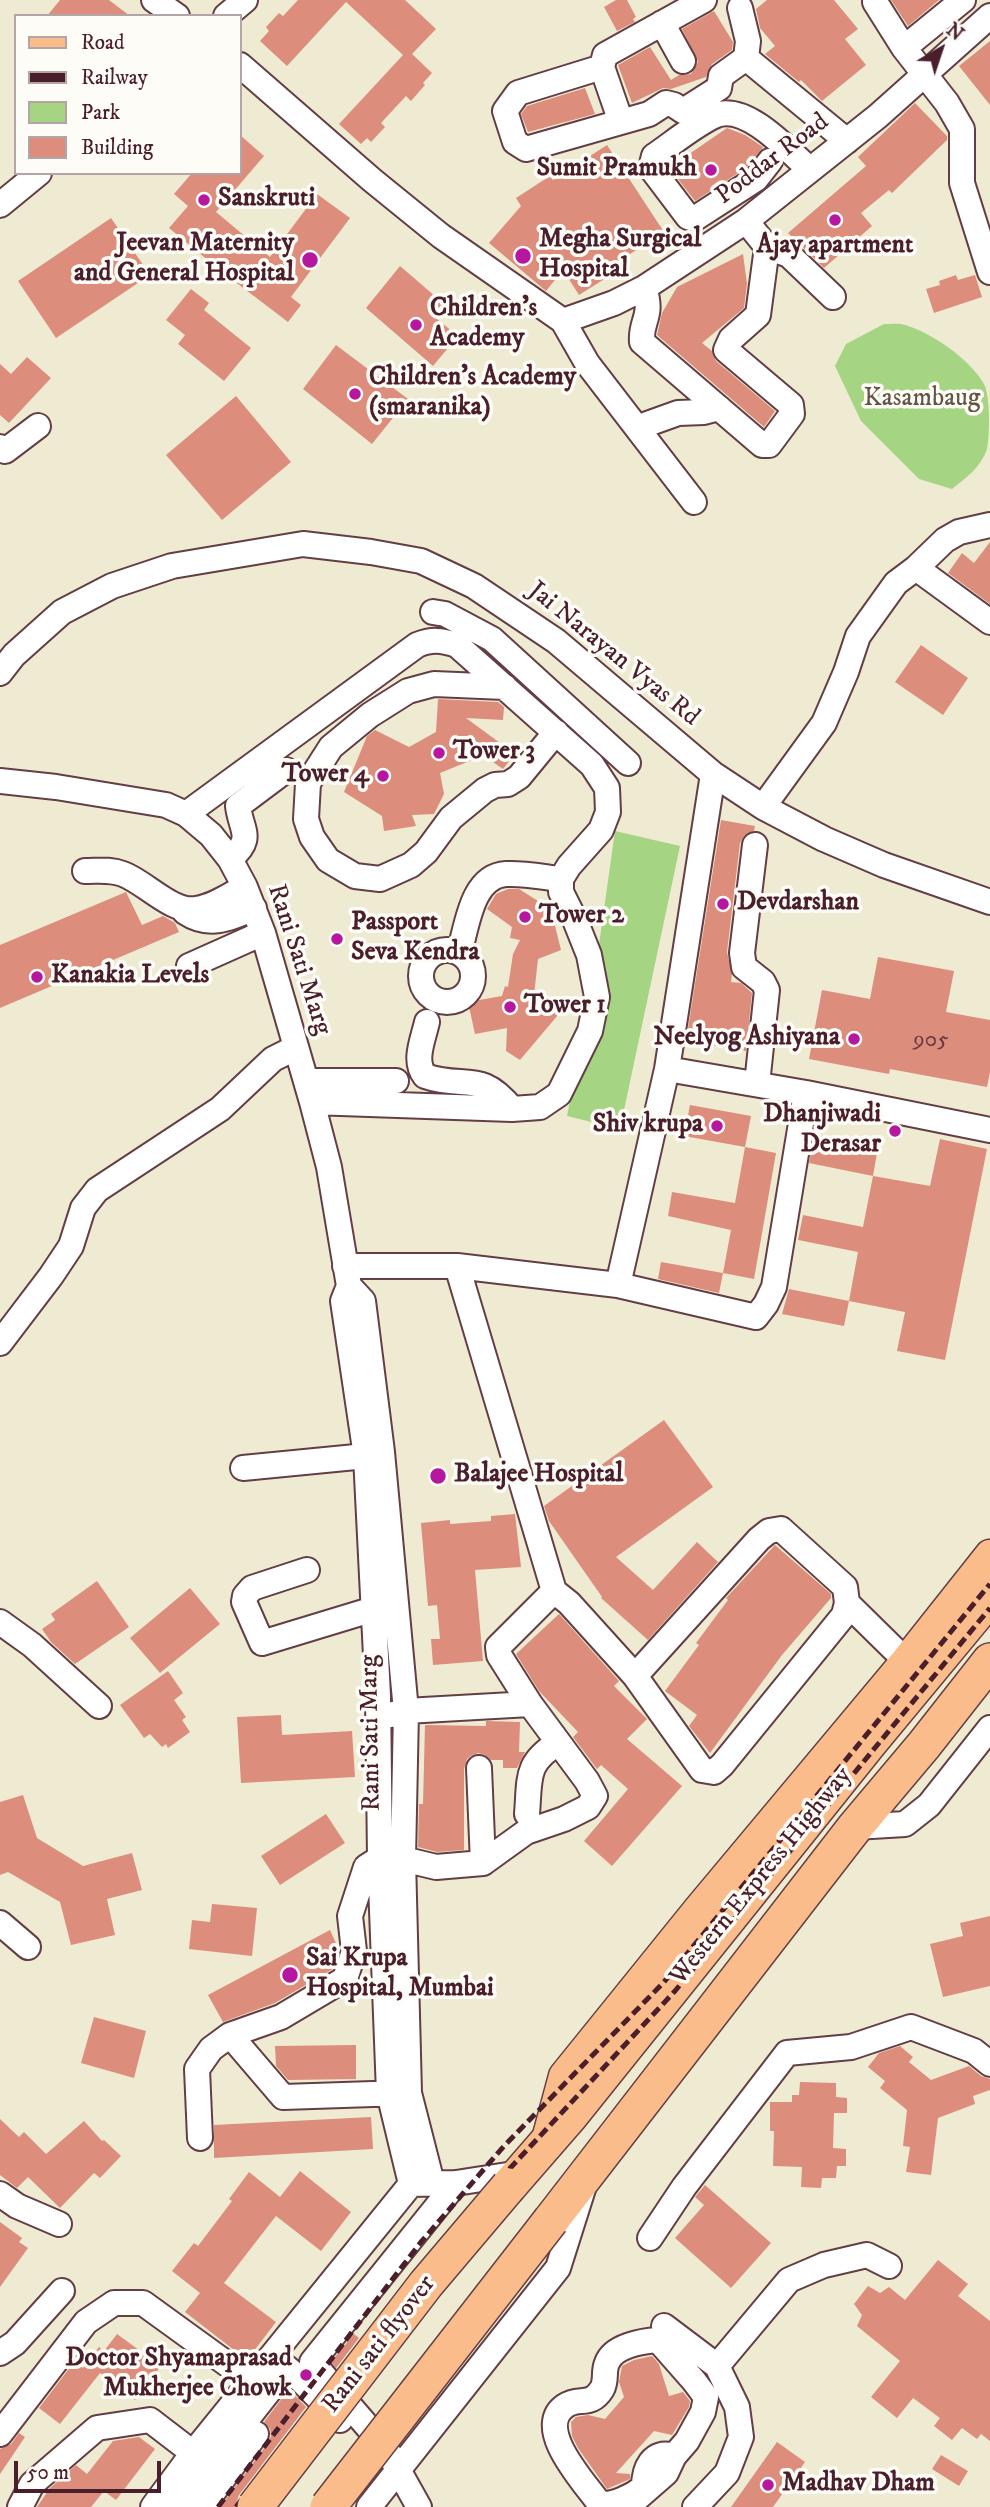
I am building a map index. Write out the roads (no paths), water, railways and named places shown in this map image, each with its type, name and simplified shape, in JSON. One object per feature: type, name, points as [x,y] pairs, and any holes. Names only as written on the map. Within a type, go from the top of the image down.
[{"type":"highway","name":"Western Express Highway","points":[[527,2165],[578,2106],[869,1743],[970,1607]]},
{"type":"highway","name":"Western Express Highway","points":[[328,2507],[855,1827],[990,1661]]},
{"type":"highway","name":"Rani sati flyover","points":[[255,2507],[426,2284],[527,2165]]},
{"type":"main road","points":[[527,2165],[564,2076],[698,1910],[906,1661],[970,1607],[990,1555]]},
{"type":"street","points":[[155,0],[174,14]]},
{"type":"street","points":[[228,14],[245,0]]},
{"type":"street","points":[[621,122],[603,67],[605,55],[704,0]]},
{"type":"street","points":[[603,67],[518,93],[505,111],[515,142],[526,149],[649,114],[666,103],[683,111],[719,88],[721,76],[746,58],[748,41],[745,4],[711,0]]},
{"type":"street","points":[[904,48],[963,0]]},
{"type":"street","points":[[874,1],[923,75],[947,103],[962,129],[962,183],[990,272]]},
{"type":"street","name":"Poddar Road","points":[[563,321],[614,303],[644,288],[706,231],[746,221],[847,141],[990,16]]},
{"type":"street","points":[[662,23],[683,61]]},
{"type":"street","points":[[746,58],[847,141]]},
{"type":"street","points":[[242,67],[372,180],[442,236],[563,321],[587,363],[639,427],[694,502]]},
{"type":"street","points":[[779,156],[756,179],[694,219],[688,216],[651,168],[654,156],[716,115],[732,113],[746,117],[779,156],[810,170]]},
{"type":"street","points":[[643,167],[687,224],[706,231],[762,181],[779,156]]},
{"type":"street","points":[[0,205],[37,175]]},
{"type":"street","points":[[746,221],[767,247],[789,256],[833,297]]},
{"type":"street","points":[[644,288],[650,303],[641,335],[642,342],[762,445],[769,445],[792,414],[791,405],[726,350],[730,339],[758,315],[767,247]]},
{"type":"street","points":[[639,427],[678,414],[719,408]]},
{"type":"street","points":[[0,447],[5,452],[38,426]]},
{"type":"street","points":[[763,807],[824,723],[858,636],[895,583],[916,568],[945,540],[959,532],[990,525]]},
{"type":"street","name":"Jai Narayan Vyas Rd","points":[[0,673],[14,655],[62,612],[112,586],[172,566],[303,544],[421,561],[474,586],[556,641],[713,774],[763,807],[824,839],[884,865],[990,902]]},
{"type":"street","points":[[916,568],[990,622]]},
{"type":"street","points":[[433,612],[445,614],[492,639],[628,762]]},
{"type":"street","points":[[186,814],[417,645],[430,640],[443,640],[457,645],[592,765],[607,788],[608,812],[601,830],[561,879],[561,892],[576,920],[589,955],[597,998],[590,1031],[559,1094],[540,1107],[512,1108],[309,1092]]},
{"type":"street","points":[[527,672],[556,641]]},
{"type":"street","points":[[505,687],[434,684],[421,686],[370,715],[331,747],[308,783],[306,819],[312,837],[328,860],[355,876],[380,879],[411,866],[426,852],[451,818],[485,790],[495,785],[508,784],[519,777],[556,732]]},
{"type":"street","points":[[230,859],[239,852],[245,837],[238,806],[286,770]]},
{"type":"street","points":[[618,1285],[667,1069],[713,774]]},
{"type":"street","name":"Rani Sati Marg","points":[[0,781],[56,787],[166,806],[186,814],[211,835],[230,859],[263,933],[329,1167],[347,1276],[363,1301],[385,1606],[406,1712],[392,1858]]},
{"type":"street","points":[[755,845],[742,953],[744,967],[763,982],[767,990],[757,1084]]},
{"type":"street","points":[[85,872],[110,870],[125,875],[197,920],[224,921],[249,897]]},
{"type":"street","points":[[459,953],[473,902],[481,889],[495,877],[505,874],[561,879]]},
{"type":"street","points":[[189,966],[263,933]]},
{"type":"street","points":[[426,1022],[418,1062],[425,1076],[485,1084],[500,1093],[512,1108]]},
{"type":"street","points":[[0,1343],[71,1246],[83,1208],[97,1190],[220,1109],[273,1059],[295,1048]]},
{"type":"street","points":[[667,1069],[806,1093],[990,1130]]},
{"type":"street","points":[[309,1092],[396,1081]]},
{"type":"street","points":[[347,1276],[457,1266],[618,1285],[756,1317],[774,1287],[806,1093]]},
{"type":"street","points":[[457,1266],[554,1591],[569,1603],[635,1676],[702,1770],[714,1772],[844,1615],[847,1603],[845,1587],[781,1529],[769,1531],[635,1676]]},
{"type":"street","points":[[243,1468],[374,1454]]},
{"type":"street","points":[[307,1570],[252,1588],[245,1596],[244,1602],[262,1643],[385,1606]]},
{"type":"street","points":[[200,2138],[197,2070],[211,2049],[230,2035],[281,2017],[345,1979],[354,1951],[350,1916],[366,1867],[392,1858],[436,1867],[483,1863],[526,1832],[564,1819],[588,1807],[595,1796],[587,1781],[499,1655],[498,1647],[554,1591]]},
{"type":"street","points":[[847,1603],[906,1661]]},
{"type":"street","name":"Rani Sati Marg","points":[[385,1606],[379,1717],[392,1858],[399,2093],[433,2183]]},
{"type":"street","points":[[0,1622],[32,1645],[99,1706]]},
{"type":"street","points":[[379,1717],[406,1712],[530,1703]]},
{"type":"street","points":[[855,1827],[905,1824],[929,1805],[990,1728]]},
{"type":"street","points":[[527,1814],[530,1777],[535,1761],[558,1742]]},
{"type":"street","points":[[479,1768],[483,1863]]},
{"type":"street","points":[[0,1923],[29,1947]]},
{"type":"street","points":[[650,2238],[684,2187],[787,2053],[851,2047],[911,2026],[974,2051],[990,2064]]},
{"type":"street","points":[[230,2035],[283,2097],[399,2093]]},
{"type":"street","points":[[178,2507],[285,2367],[433,2183],[527,2165]]},
{"type":"street","points":[[369,2507],[558,2268],[588,2171]]},
{"type":"street","points":[[399,2507],[386,2448],[312,2362],[433,2183]]},
{"type":"street","points":[[0,2194],[17,2206],[59,2224]]},
{"type":"street","points":[[717,2366],[789,2280],[824,2265],[867,2255],[890,2266]]},
{"type":"street","points":[[0,2353],[15,2343],[62,2291]]},
{"type":"street","points":[[0,2434],[86,2322],[114,2302],[143,2304],[252,2382]]},
{"type":"street","points":[[664,2326],[717,2366],[737,2407],[741,2437],[727,2473],[695,2507]]},
{"type":"street","points":[[627,2507],[666,2473],[703,2412],[705,2397],[658,2340],[643,2341],[614,2353],[607,2361],[603,2388],[593,2400],[565,2406],[556,2417],[554,2432],[560,2448],[599,2503],[605,2505],[636,2494],[644,2487],[644,2471],[659,2455],[665,2453],[674,2456]]},
{"type":"street","points":[[285,2367],[393,2476],[419,2507]]},
{"type":"street","points":[[153,2507],[193,2453],[252,2382],[285,2367]]},
{"type":"street","points":[[202,2507],[285,2367]]},
{"type":"street","points":[[20,2507],[32,2484],[97,2428],[150,2420],[193,2453]]},
{"type":"railway","points":[[218,2507],[421,2242],[504,2146],[664,1982],[990,1584]]},
{"type":"railway","points":[[236,2507],[433,2251],[675,1991],[990,1608]]},
{"type":"place","name":"Sumit Pramukh","points":[[711,170]]},
{"type":"place","name":"Sanskruti","points":[[204,200]]},
{"type":"place","name":"Ajay apartment","points":[[835,220]]},
{"type":"place","name":"Megha Surgical Hospital","points":[[523,256]]},
{"type":"place","name":"Jeevan Maternity and General Hospital","points":[[310,260]]},
{"type":"place","name":"Children's Academy","points":[[416,325]]},
{"type":"place","name":"Children's Academy (smaranika)","points":[[355,394]]},
{"type":"place","name":"Tower 3","points":[[439,753]]},
{"type":"place","name":"Tower 4","points":[[383,776]]},
{"type":"place","name":"Devdarshan","points":[[723,904]]},
{"type":"place","name":"Tower 2","points":[[525,917]]},
{"type":"place","name":"Passport Seva Kendra","points":[[337,939]]},
{"type":"place","name":"Kanakia Levels","points":[[37,977]]},
{"type":"place","name":"Tower 1","points":[[510,1007]]},
{"type":"place","name":"Neelyog Ashiyana","points":[[854,1039]]},
{"type":"place","name":"Shiv krupa","points":[[717,1126]]},
{"type":"place","name":"Dhanjiwadi Derasar","points":[[895,1131]]},
{"type":"place","name":"Balajee Hospital","points":[[438,1476]]},
{"type":"place","name":"Sai Krupa Hospital, Mumbai","points":[[290,1975]]},
{"type":"place","name":"Doctor Shyamaprasad Mukherjee Chowk","points":[[306,2375]]},
{"type":"place","name":"Madhav Dham","points":[[768,2485]]},
{"type":"park label","name":"Kasambaug","points":[[922,400]]}]
